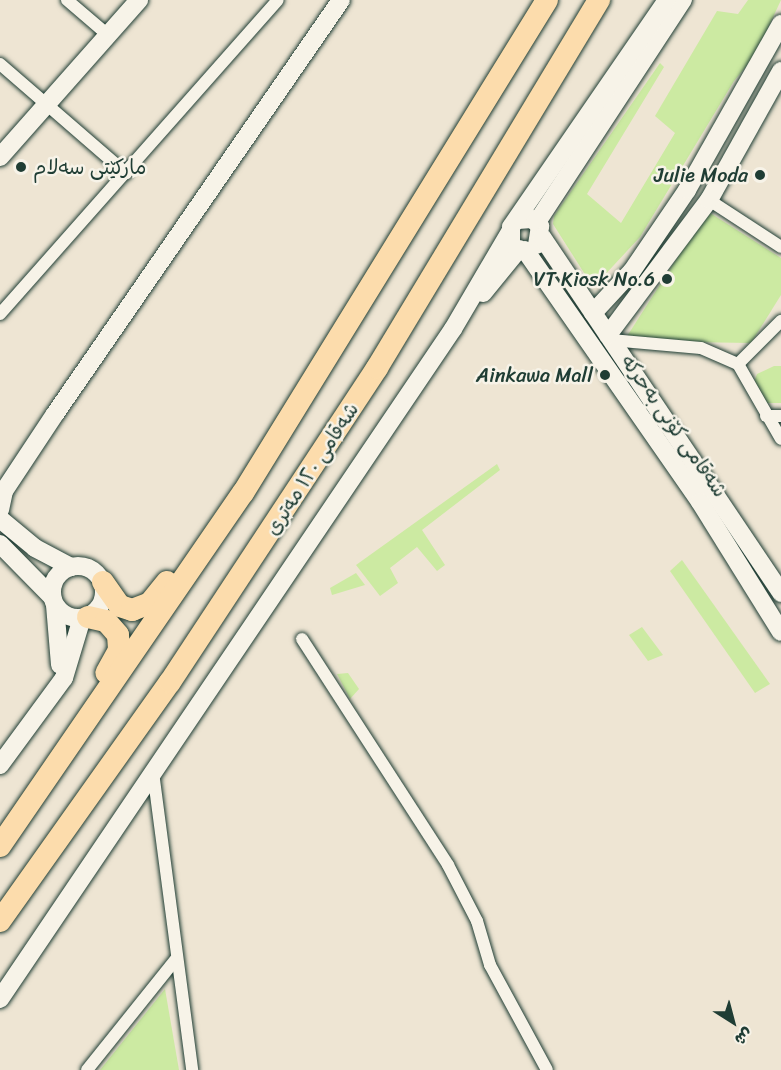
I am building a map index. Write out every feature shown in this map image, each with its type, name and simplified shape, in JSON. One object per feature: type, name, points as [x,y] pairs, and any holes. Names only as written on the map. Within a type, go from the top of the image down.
[{"type":"highway","points":[[0,846],[225,520],[351,325],[547,0]]},
{"type":"highway","name":"شەقامی ١٢٠ مەتری","points":[[0,921],[170,682],[377,368],[599,0]]},
{"type":"highway","points":[[103,582],[120,606],[144,607],[225,520]]},
{"type":"highway","points":[[78,735],[94,690],[120,645],[110,623],[85,618]]},
{"type":"street","points":[[67,0],[108,35]]},
{"type":"street","points":[[0,157],[140,0]]},
{"type":"street","points":[[0,314],[278,0]]},
{"type":"street","points":[[0,765],[64,678],[85,618],[104,600],[103,582],[86,567],[71,567],[35,548],[0,515],[4,491],[340,0]]},
{"type":"street","points":[[0,999],[453,328],[514,226],[666,0]]},
{"type":"street","points":[[453,328],[539,229],[683,0]]},
{"type":"street","points":[[593,313],[622,283],[687,190],[781,24]]},
{"type":"street","points":[[0,64],[126,173]]},
{"type":"street","points":[[610,337],[709,201],[781,71]]},
{"type":"street","points":[[709,201],[781,248]]},
{"type":"street","points":[[514,226],[539,229]]},
{"type":"street","name":"شەقامی کۆنی بەحرکە","points":[[514,226],[522,249],[700,502],[781,632]]},
{"type":"street","name":"شەقامی کۆنی بەحرکە","points":[[539,229],[781,592]]},
{"type":"street","points":[[622,283],[640,298]]},
{"type":"street","points":[[738,364],[780,324]]},
{"type":"street","points":[[610,337],[701,348],[738,364],[781,440]]},
{"type":"street","points":[[0,477],[55,414]]},
{"type":"street","points":[[766,416],[781,416]]},
{"type":"street","points":[[0,544],[66,616],[85,618]]},
{"type":"street","points":[[24,732],[58,672],[54,601],[58,575],[71,567]]},
{"type":"street","points":[[302,639],[448,865],[477,921],[490,965],[547,1070]]},
{"type":"street","points":[[153,772],[192,1070]]},
{"type":"street","points":[[87,1070],[176,959]]},
{"type":"green space","points":[[748,0],[781,0],[755,56],[734,81],[640,237],[600,280],[586,276],[553,224],[554,216],[660,63],[664,67],[587,194],[621,223],[675,133],[655,116],[717,11],[738,14]]},
{"type":"green space","points":[[707,211],[781,258],[781,295],[751,343],[624,341]]},
{"type":"green space","points":[[774,366],[781,366],[781,403],[765,403],[754,382],[757,374]]},
{"type":"green space","points":[[497,464],[500,470],[422,530],[445,565],[437,571],[417,547],[390,568],[398,583],[380,596],[356,565]]},
{"type":"green space","points":[[682,560],[770,684],[755,693],[670,571]]},
{"type":"green space","points":[[356,573],[365,585],[332,595],[330,588]]},
{"type":"green space","points":[[642,627],[663,655],[648,661],[629,635]]},
{"type":"green space","points":[[348,673],[359,689],[350,699],[337,674]]},
{"type":"green space","points":[[165,989],[179,1070],[100,1070]]},
{"type":"place","name":"مارکێتی سەلام","points":[[21,167]]},
{"type":"place","name":"Julie Moda","points":[[760,175]]},
{"type":"place","name":"VT Kiosk No.6","points":[[667,279]]},
{"type":"place","name":"Ainkawa Mall","points":[[605,375]]}]
